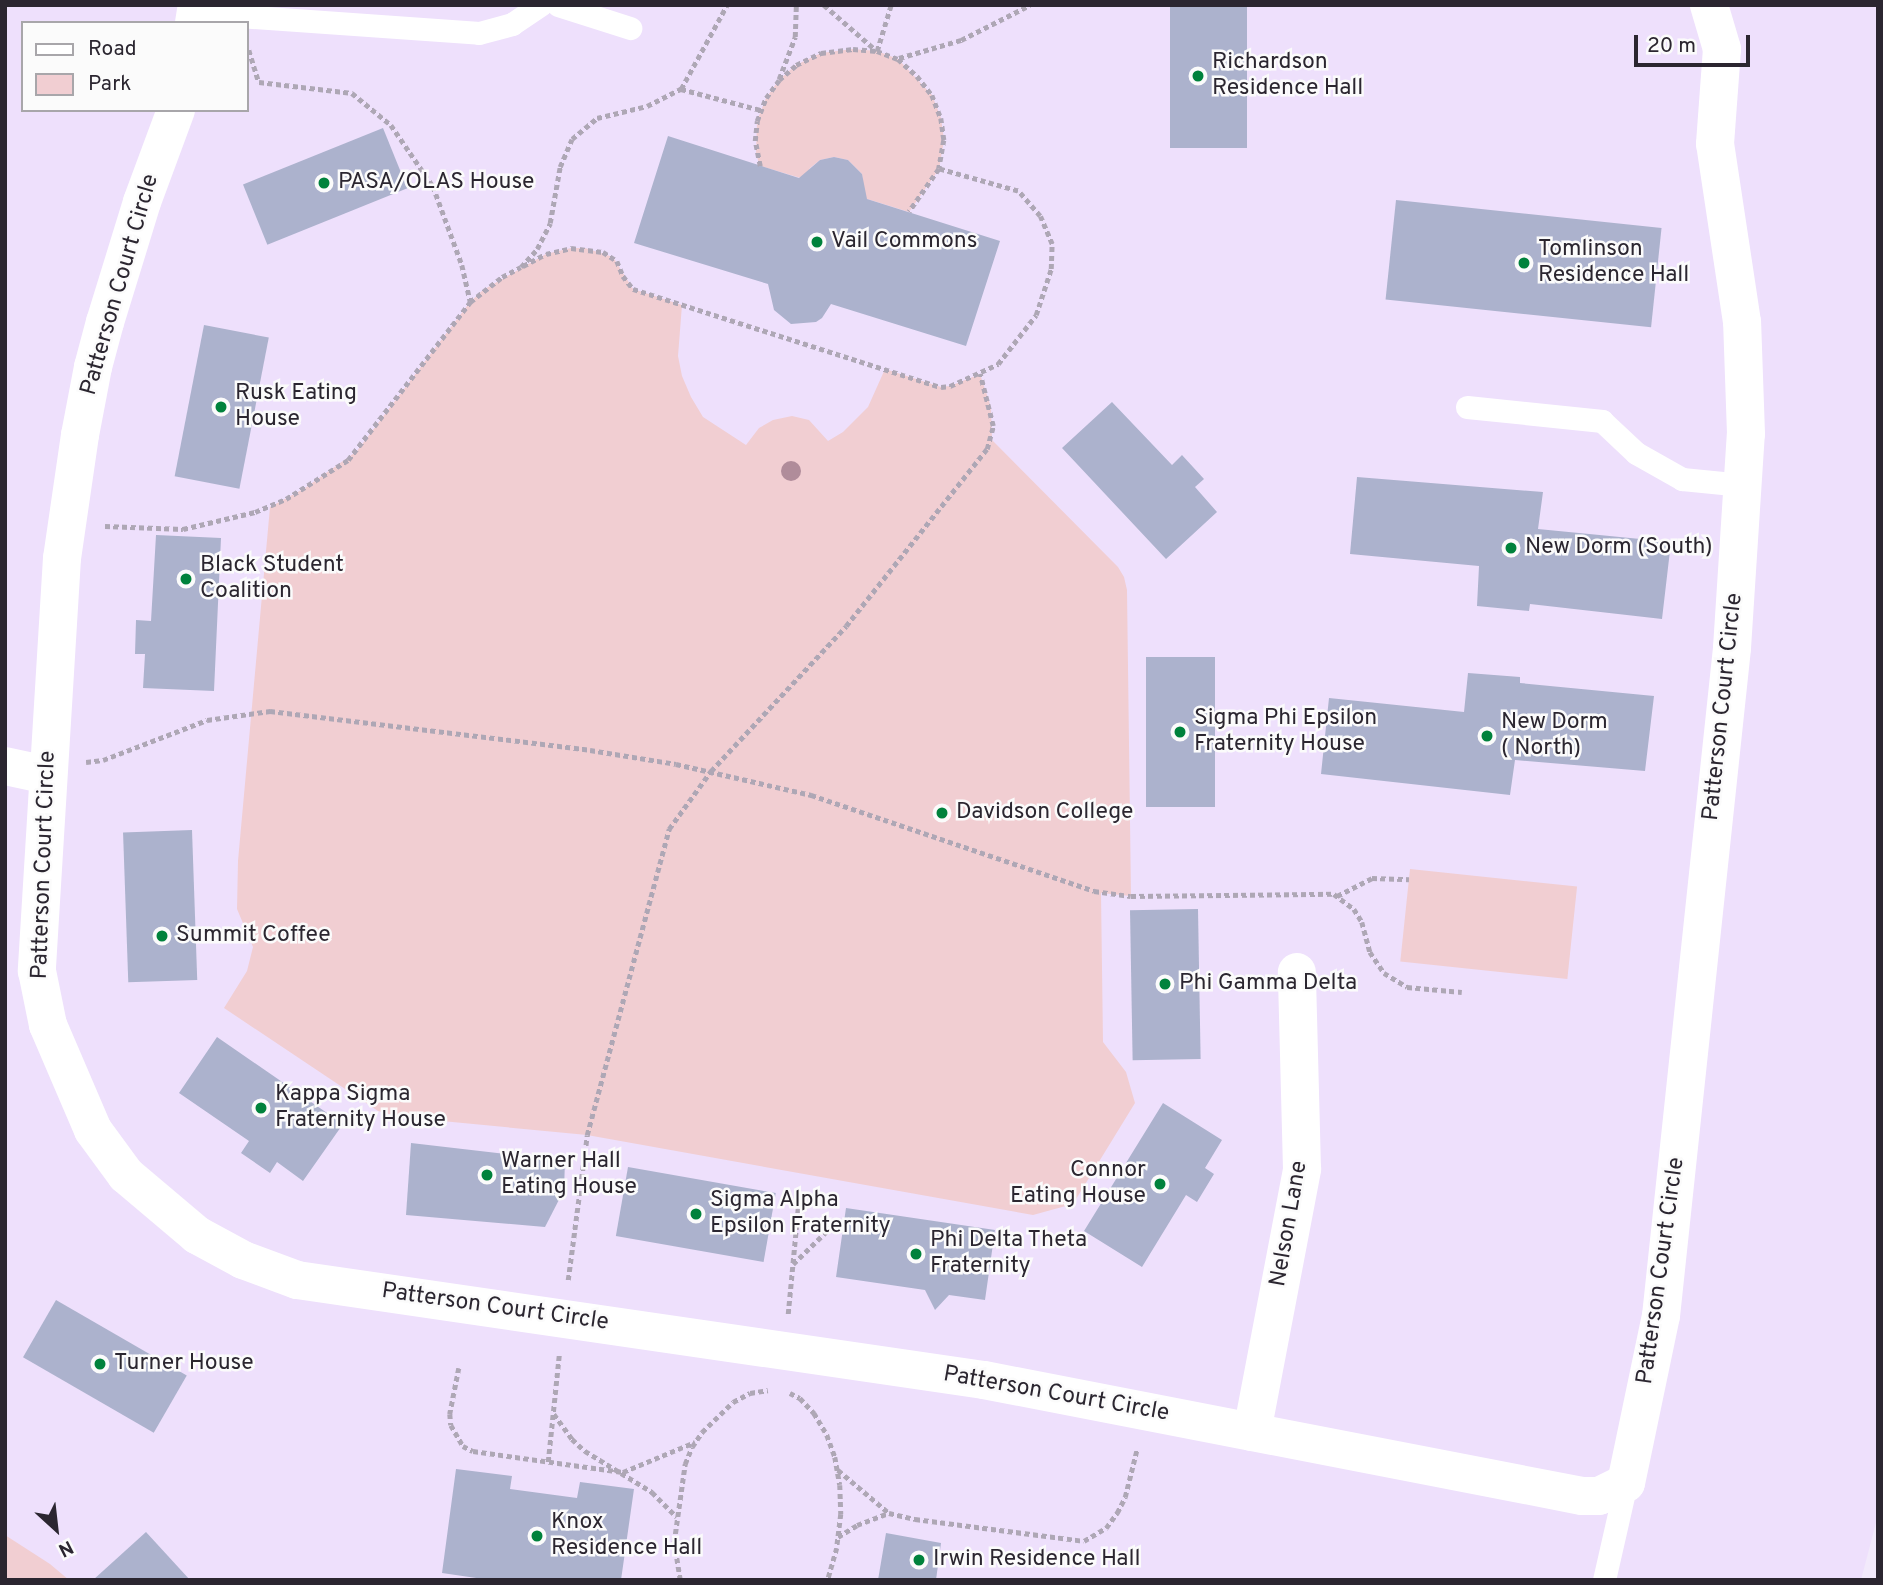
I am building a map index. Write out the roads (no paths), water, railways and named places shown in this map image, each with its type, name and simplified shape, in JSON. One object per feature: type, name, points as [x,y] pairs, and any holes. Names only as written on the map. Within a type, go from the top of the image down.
[{"type":"street","name":"Patterson Court Circle","points":[[175,112],[142,202],[93,368],[62,558],[63,769],[37,971],[48,1025],[93,1130],[127,1175],[197,1235],[243,1260],[297,1280],[984,1380],[1582,1496],[1599,1496],[1626,1483],[1661,1316],[1732,648],[1746,434],[1742,322],[1715,144],[1722,49],[1709,5]]},
{"type":"street","points":[[5,766],[63,769]]},
{"type":"street","name":"Nelson Lane","points":[[1252,1432],[1302,1169],[1297,972]]},
{"type":"lane","points":[[195,14],[479,33],[512,24],[540,5]]},
{"type":"lane","points":[[558,5],[630,28]]},
{"type":"lane","points":[[1468,407],[1602,421],[1636,453],[1682,479],[1743,485]]},
{"type":"lane","points":[[1604,1580],[1626,1483]]},
{"type":"place","name":"Richardson Residence Hall","points":[[1198,76]]},
{"type":"place","name":"PASA/OLAS House","points":[[324,183]]},
{"type":"place","name":"Vail Commons","points":[[817,242]]},
{"type":"place","name":"Tomlinson Residence Hall","points":[[1524,263]]},
{"type":"place","name":"Rusk Eating House","points":[[221,407]]},
{"type":"place","name":"New Dorm (South)","points":[[1511,548]]},
{"type":"place","name":"Black Student Coalition","points":[[186,579]]},
{"type":"place","name":"Sigma Phi Epsilon Fraternity House","points":[[1180,732]]},
{"type":"place","name":"New Dorm ( North)","points":[[1487,736]]},
{"type":"place","name":"Davidson College","points":[[942,813]]},
{"type":"place","name":"Summit Coffee","points":[[162,936]]},
{"type":"place","name":"Phi Gamma Delta","points":[[1165,984]]},
{"type":"place","name":"Kappa Sigma Fraternity House","points":[[261,1108]]},
{"type":"place","name":"Warner Hall Eating House","points":[[487,1175]]},
{"type":"place","name":"Connor Eating House","points":[[1160,1184]]},
{"type":"place","name":"Sigma Alpha Epsilon Fraternity","points":[[696,1214]]},
{"type":"place","name":"Phi Delta Theta Fraternity","points":[[916,1254]]},
{"type":"place","name":"Turner House","points":[[100,1364]]},
{"type":"place","name":"Knox Residence Hall","points":[[537,1536]]},
{"type":"place","name":"Irwin Residence Hall","points":[[919,1560]]}]
